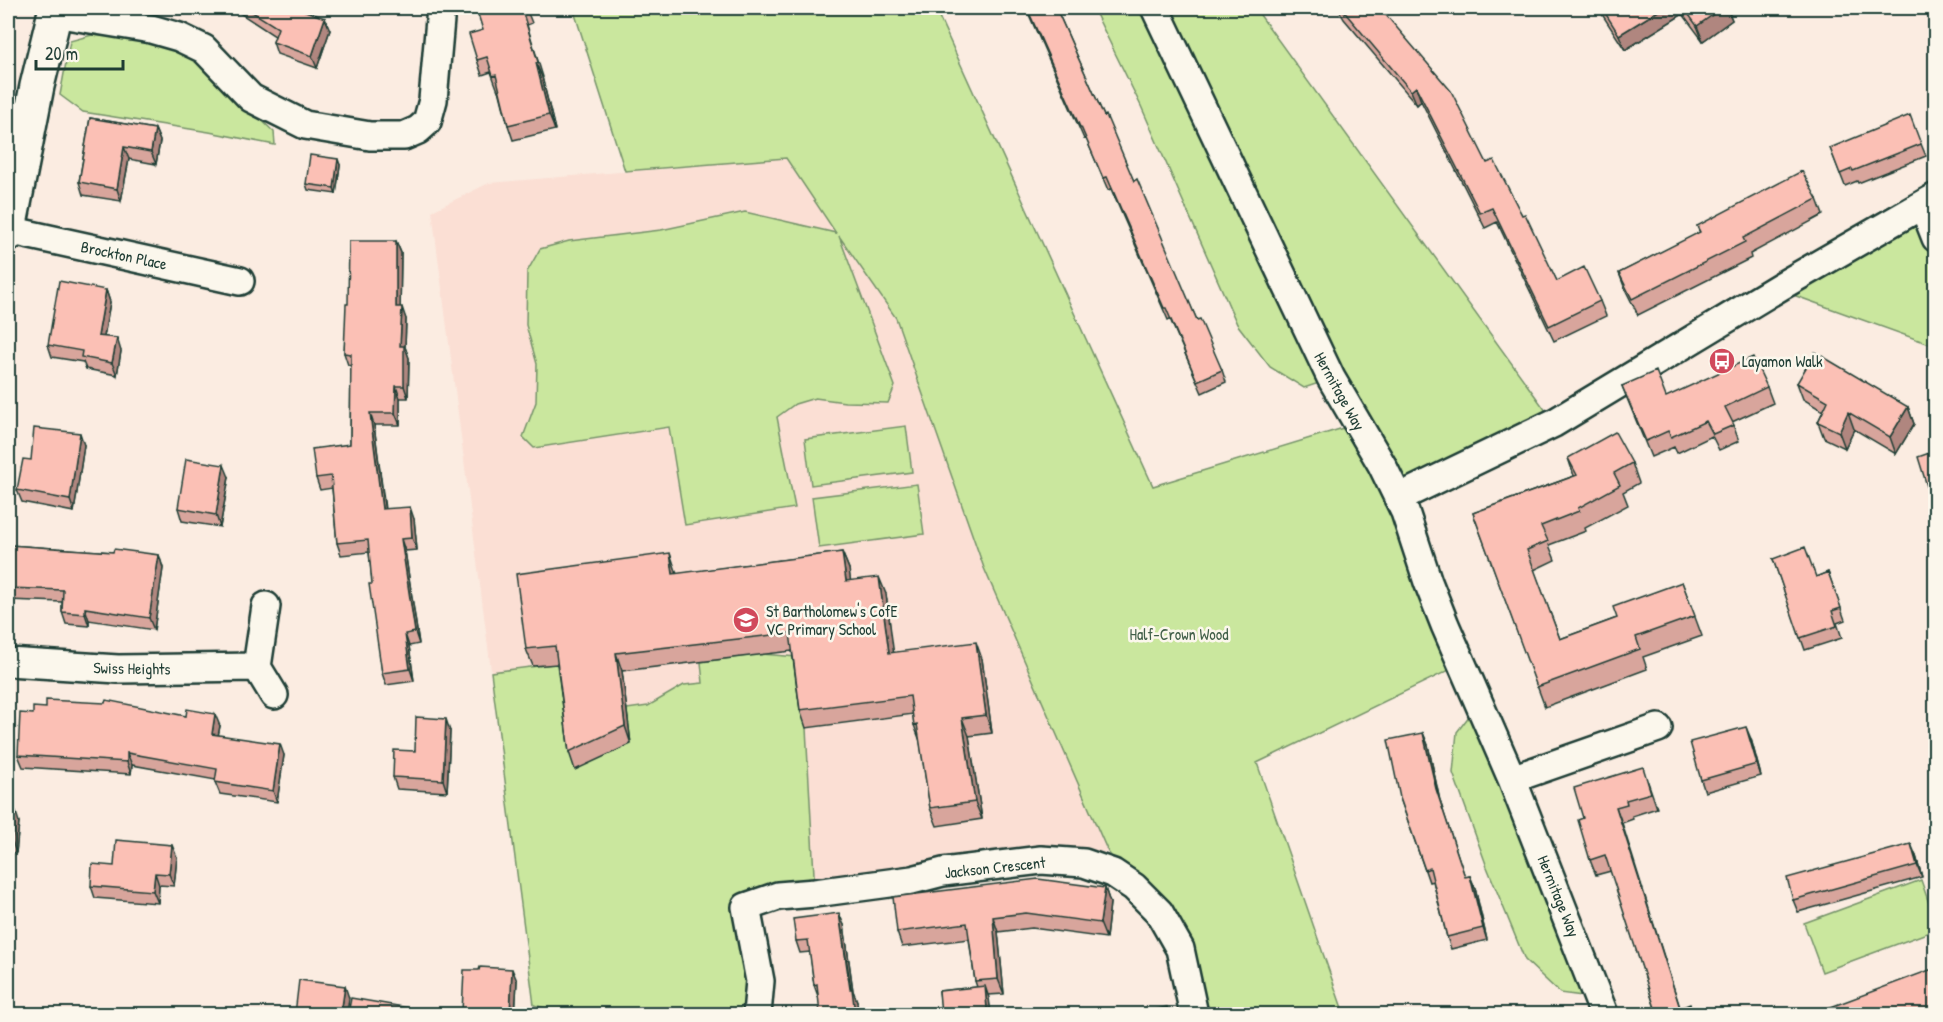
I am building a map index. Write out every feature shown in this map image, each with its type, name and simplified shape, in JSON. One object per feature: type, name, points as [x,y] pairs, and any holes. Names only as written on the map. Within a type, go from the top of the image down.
[{"type":"main road","points":[[8,232],[55,10]]},
{"type":"street","points":[[55,10],[151,29],[179,37],[204,49],[231,74],[251,98],[305,125],[370,136],[405,136],[427,123],[433,100],[441,8]]},
{"type":"street","name":"Hermitage Way","points":[[1155,8],[1331,378],[1382,465],[1411,527],[1428,582],[1445,625],[1512,779],[1604,1014]]},
{"type":"street","points":[[1398,498],[1554,423],[1781,286],[1929,201],[1935,238]]},
{"type":"street","name":"Brockton Place","points":[[8,232],[240,281]]},
{"type":"street","points":[[266,606],[257,668],[274,695]]},
{"type":"street","name":"Swiss Heights","points":[[8,662],[118,669],[257,668]]},
{"type":"street","points":[[1512,779],[1658,728]]},
{"type":"street","name":"Jackson Crescent","points":[[757,1014],[760,981],[746,908],[778,896],[912,880],[943,872],[1041,860],[1084,863],[1113,873],[1134,887],[1159,912],[1180,949],[1194,1014]]},
{"type":"shaded area","name":"St Bartholomew's CofE VC Primary School","points":[[786,158],[896,318],[984,568],[1108,852],[943,872],[778,896],[566,1014],[534,1005],[432,211],[489,183]]},
{"type":"green space","name":"Half-Crown Wood","points":[[573,8],[935,8],[1153,486],[1353,425],[1331,379],[1304,388],[1270,367],[1237,324],[1141,106],[1093,8],[1255,8],[1551,418],[1398,498],[1462,664],[1257,763],[1344,1014],[1194,1014],[1180,949],[1108,852],[984,568],[896,318],[839,236],[895,386],[888,403],[845,402],[815,398],[795,404],[777,417],[795,508],[685,525],[669,427],[534,448],[523,437],[536,402],[537,364],[526,325],[527,272],[540,249],[569,241],[661,230],[745,212],[836,233],[786,158],[625,171]]},
{"type":"green space","points":[[92,35],[151,40],[184,46],[274,132],[275,145],[83,112],[60,95],[70,41]]},
{"type":"green space","points":[[1935,197],[1935,346],[1785,292]]},
{"type":"green space","points":[[906,426],[912,472],[811,485],[805,439]]},
{"type":"green space","points":[[917,484],[924,534],[819,548],[812,497]]},
{"type":"green space","points":[[762,654],[797,657],[806,728],[815,893],[746,908],[757,1014],[566,1014],[534,1005],[491,672],[561,663],[627,709],[648,706],[684,685],[703,683],[701,662]]},
{"type":"green space","points":[[1479,703],[1598,998],[1560,993],[1525,960],[1487,867],[1453,773],[1457,732]]},
{"type":"green space","points":[[1921,880],[1935,921],[1935,930],[1822,972],[1804,923]]},
{"type":"building","points":[[246,8],[297,8],[325,18],[312,56],[273,42],[278,28]]},
{"type":"building","points":[[476,8],[526,8],[522,10],[538,62],[536,63],[549,115],[508,125],[496,75],[493,76],[487,57],[477,60],[469,34],[483,30]]},
{"type":"building","points":[[1027,8],[1056,8],[1134,181],[1137,179],[1197,320],[1200,319],[1222,370],[1197,381],[1107,177],[1103,178]]},
{"type":"building","points":[[1341,8],[1380,8],[1451,91],[1487,163],[1494,160],[1522,215],[1525,214],[1557,281],[1584,267],[1600,301],[1549,326],[1492,208],[1480,213],[1416,87],[1411,91]]},
{"type":"building","points":[[1602,8],[1663,8],[1619,35]]},
{"type":"building","points":[[1684,8],[1722,8],[1697,26]]},
{"type":"building","points":[[1910,115],[1921,144],[1840,174],[1830,148]]},
{"type":"building","points":[[90,118],[155,129],[151,152],[124,147],[117,189],[79,182]]},
{"type":"building","points":[[310,155],[338,159],[334,188],[306,184]]},
{"type":"building","points":[[1802,171],[1817,199],[1743,238],[1745,242],[1632,299],[1619,273],[1700,232],[1697,226]]},
{"type":"building","points":[[349,241],[396,241],[396,307],[402,307],[400,346],[404,346],[404,386],[396,386],[395,413],[370,413],[382,509],[410,507],[412,538],[401,539],[415,632],[405,634],[410,669],[382,673],[369,584],[372,584],[368,540],[337,543],[331,476],[316,478],[312,449],[350,444],[351,354],[344,353],[346,304],[348,304]]},
{"type":"building","points":[[59,281],[106,290],[98,336],[117,338],[112,363],[81,357],[82,351],[48,345]]},
{"type":"building","points":[[1815,352],[1908,407],[1890,437],[1848,412],[1839,432],[1818,422],[1828,401],[1797,383]]},
{"type":"building","points":[[1753,357],[1767,387],[1725,407],[1734,425],[1713,434],[1706,421],[1671,437],[1668,431],[1646,441],[1622,386],[1656,371],[1666,397]]},
{"type":"building","points":[[34,428],[80,433],[70,500],[17,490],[23,459],[31,460]]},
{"type":"building","points":[[1615,432],[1632,463],[1614,473],[1620,485],[1578,508],[1579,511],[1541,526],[1548,541],[1527,550],[1560,639],[1617,618],[1613,607],[1682,582],[1695,616],[1636,637],[1640,649],[1537,687],[1473,513],[1577,475],[1568,458]]},
{"type":"building","points":[[1935,451],[1935,512],[1918,457]]},
{"type":"building","points":[[186,459],[224,465],[216,515],[178,508]]},
{"type":"building","points":[[8,545],[113,552],[114,549],[159,555],[149,618],[85,608],[85,614],[62,612],[63,590],[8,588]]},
{"type":"building","points":[[1805,547],[1816,577],[1828,572],[1841,608],[1832,611],[1837,626],[1800,638],[1773,559]]},
{"type":"building","points":[[842,552],[846,581],[879,577],[889,653],[976,642],[986,715],[962,718],[975,802],[930,808],[917,724],[914,725],[910,696],[800,710],[790,633],[616,653],[625,726],[569,752],[555,646],[526,649],[516,574],[670,553],[673,574]]},
{"type":"building","points":[[46,700],[105,703],[106,700],[186,716],[187,709],[215,714],[212,734],[280,744],[273,791],[215,782],[217,769],[127,753],[127,762],[18,755],[20,713],[33,714],[33,707],[46,708]]},
{"type":"building","points":[[416,717],[446,719],[443,780],[393,777],[394,750],[415,751]]},
{"type":"building","points":[[1746,727],[1757,764],[1701,780],[1690,742]]},
{"type":"building","points":[[1423,733],[1436,789],[1465,877],[1470,876],[1483,928],[1447,937],[1430,868],[1425,870],[1400,798],[1388,740]]},
{"type":"building","points":[[1643,767],[1651,793],[1626,800],[1627,804],[1616,807],[1680,1008],[1690,1004],[1693,1014],[1657,1014],[1605,855],[1590,860],[1578,820],[1583,818],[1574,788]]},
{"type":"building","points":[[8,809],[15,809],[12,841],[8,840]]},
{"type":"building","points":[[116,840],[172,845],[169,874],[155,873],[153,891],[91,886],[92,864],[114,866]]},
{"type":"building","points":[[1911,844],[1917,865],[1793,900],[1787,878]]},
{"type":"building","points":[[1038,879],[1105,888],[1100,923],[1026,913],[993,917],[998,979],[975,981],[967,923],[897,932],[893,897]]},
{"type":"building","points":[[839,913],[855,1014],[820,1014],[817,984],[814,985],[808,940],[796,941],[793,919]]},
{"type":"building","points":[[480,967],[512,969],[510,1014],[462,1012],[464,970],[479,970]]},
{"type":"building","points":[[1935,968],[1935,1014],[1812,1014]]},
{"type":"building","points":[[299,980],[345,986],[341,1014],[295,1014]]},
{"type":"building","points":[[985,986],[987,1009],[941,1014],[939,991]]},
{"type":"building","points":[[351,998],[444,1014],[348,1014]]},
{"type":"building","points":[[1167,1007],[1169,1014],[1134,1014]]},
{"type":"place","name":"Layamon Walk","points":[[1722,361]]},
{"type":"place","name":"St Bartholomew's CofE VC Primary School","points":[[746,620]]}]
